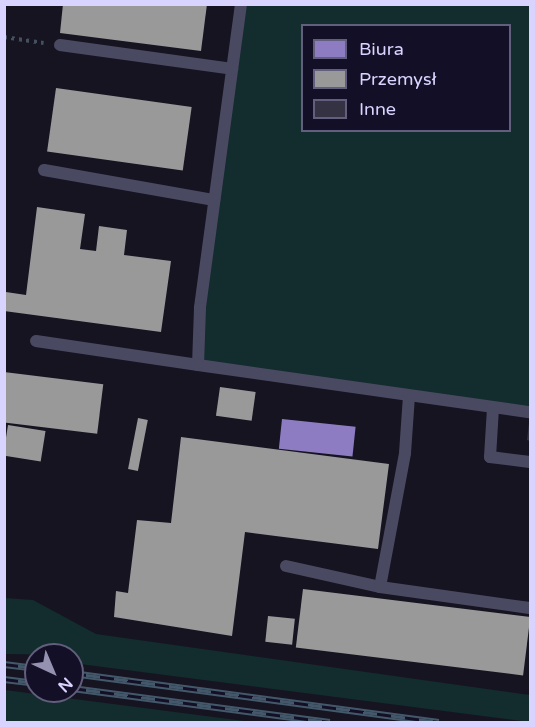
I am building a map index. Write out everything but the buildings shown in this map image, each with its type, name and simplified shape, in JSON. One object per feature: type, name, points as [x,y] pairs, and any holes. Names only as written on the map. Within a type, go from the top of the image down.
[{"type":"lane","points":[[198,365],[214,200],[241,4]]},
{"type":"lane","points":[[60,45],[232,69]]},
{"type":"lane","points":[[44,170],[214,200]]},
{"type":"lane","points":[[36,341],[531,412]]},
{"type":"lane","points":[[380,587],[405,453],[409,396]]},
{"type":"lane","points":[[493,408],[490,457],[531,462]]},
{"type":"lane","points":[[285,566],[380,587],[531,608]]},
{"type":"path","points":[[4,37],[60,45]]},
{"type":"green space","points":[[241,5],[530,5],[530,412],[198,365]]},
{"type":"green space","points":[[5,598],[33,600],[96,634],[530,695],[530,722],[84,665],[84,643],[24,643],[24,654],[5,654]]},
{"type":"green space","points":[[4,690],[24,692],[24,703],[84,703],[84,700],[252,722],[5,722]]},
{"type":"railway","points":[[4,664],[24,666]]},
{"type":"railway","points":[[84,675],[439,722]]},
{"type":"railway","points":[[4,679],[24,682]]},
{"type":"railway","points":[[84,690],[330,722]]}]
